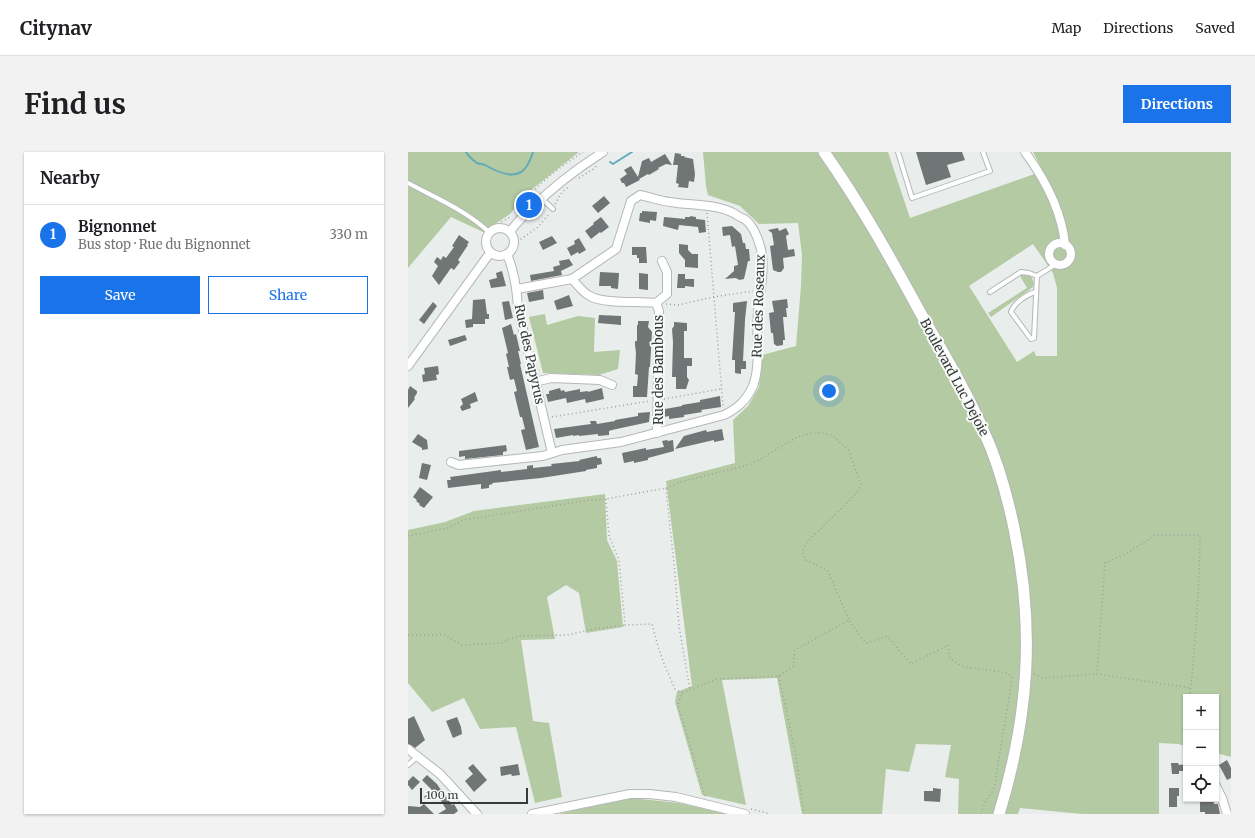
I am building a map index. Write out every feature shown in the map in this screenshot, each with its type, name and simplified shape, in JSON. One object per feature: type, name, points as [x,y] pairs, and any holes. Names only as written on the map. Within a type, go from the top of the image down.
[{"type":"main road","name":"Boulevard Luc Dejoie","points":[[824,152],[866,217],[967,396],[985,432],[998,468],[1009,507],[1023,578],[1027,633],[1026,671],[1018,743],[1012,771],[999,814]]},
{"type":"street","points":[[510,232],[515,225],[542,199],[574,171],[603,152]]},
{"type":"street","points":[[1025,152],[1034,164],[1057,208],[1065,245],[1068,247],[1071,254],[1069,261],[1063,265],[1056,264],[1051,260],[1050,250],[1058,244],[1065,245]]},
{"type":"street","name":"Rue des Roseaux","points":[[451,462],[460,466],[543,456],[562,450],[621,442],[657,433],[724,415],[738,408],[753,386],[756,375],[762,256],[756,236],[748,222],[732,211],[706,205],[669,202],[640,195],[631,201],[616,249],[572,279],[517,289]]},
{"type":"street","points":[[502,228],[510,232],[514,240],[513,248],[507,254],[499,256],[491,253],[486,245],[488,236],[494,231],[502,228]]},
{"type":"street","points":[[408,366],[491,253]]},
{"type":"street","name":"Rue des Papyrus","points":[[507,254],[517,289],[518,308],[552,453]]},
{"type":"street","points":[[656,303],[667,294],[667,272],[662,261]]},
{"type":"street","name":"Rue des Bambous","points":[[572,279],[590,296],[605,300],[656,303],[659,312],[657,433]]},
{"type":"street","points":[[535,382],[551,378],[600,380],[612,385]]},
{"type":"street","points":[[408,749],[440,774],[477,814]]},
{"type":"street","points":[[533,814],[630,794],[649,794],[676,797],[745,814]]},
{"type":"street","points":[[1219,794],[1227,814]]},
{"type":"lane","points":[[898,152],[912,198],[990,171],[983,152]]},
{"type":"lane","points":[[408,183],[494,231]]},
{"type":"lane","points":[[542,199],[553,209]]},
{"type":"lane","points":[[990,292],[1021,272],[1037,276],[1056,264]]},
{"type":"lane","points":[[1036,292],[1029,294],[1012,307],[1011,312],[1030,339],[1034,338],[1037,276]]},
{"type":"lane","points":[[408,765],[417,757]]},
{"type":"path","points":[[494,231],[501,222],[516,214],[523,202],[542,183],[583,152]]},
{"type":"path","points":[[575,181],[595,168],[598,162]]},
{"type":"path","points":[[514,244],[538,227],[548,217],[558,198],[570,185]]},
{"type":"path","points":[[706,205],[724,415]]},
{"type":"path","points":[[656,303],[678,305],[714,297],[761,290]]},
{"type":"path","points":[[551,417],[658,400],[721,388]]},
{"type":"path","points":[[408,536],[448,528],[463,520],[590,500],[606,499],[666,488],[684,480],[752,464],[797,437],[816,432],[832,435],[849,451],[861,484],[856,494],[808,541],[803,548],[803,555],[806,560],[828,571],[849,620],[861,638],[867,643],[887,636],[911,664],[948,645],[950,658],[958,664],[966,667],[1008,673],[1012,678],[994,790],[985,802],[981,814]]},
{"type":"path","points":[[666,488],[679,626],[690,690]]},
{"type":"path","points":[[606,499],[609,536],[619,560],[625,625]]},
{"type":"path","points":[[1097,674],[1104,563],[1124,555],[1155,535],[1200,534],[1200,563],[1190,694]]},
{"type":"path","points":[[706,799],[678,704],[682,693],[717,679],[779,676],[793,667],[795,650],[849,620]]},
{"type":"path","points":[[408,635],[445,635],[461,645],[501,643],[518,636],[567,635],[594,629],[625,625],[652,624],[659,650],[675,689],[682,693]]},
{"type":"path","points":[[1032,677],[1032,674],[1042,678],[1097,674],[1191,688]]},
{"type":"path","points":[[779,676],[796,757],[804,814]]},
{"type":"green space","points":[[408,152],[579,152],[526,194],[510,214],[483,232],[451,217],[408,268]]},
{"type":"green space","points":[[703,152],[888,152],[910,218],[1043,171],[1033,152],[1231,152],[1231,757],[1219,754],[1219,694],[1183,694],[1183,745],[1159,743],[1159,814],[1082,814],[1020,808],[1018,814],[958,814],[959,779],[945,777],[951,745],[916,744],[909,772],[886,769],[882,814],[802,814],[777,678],[722,680],[746,805],[702,795],[675,702],[677,692],[692,686],[666,481],[735,463],[733,420],[748,406],[759,387],[762,355],[796,346],[802,255],[798,223],[759,224],[740,206],[708,195]],"holes":[[[1033,244],[1053,273],[1057,288],[1057,356],[1036,356],[1034,351],[1017,362],[969,286]]]},
{"type":"green space","points":[[1020,276],[1031,276],[1034,283],[1033,287],[991,317],[988,313],[1027,288]]},
{"type":"green space","points":[[545,314],[547,325],[578,316],[595,318],[594,352],[620,350],[618,369],[599,375],[543,373],[529,317]]},
{"type":"green space","points":[[605,494],[607,540],[617,561],[623,627],[586,633],[579,593],[566,585],[547,597],[555,639],[521,640],[533,721],[549,723],[562,797],[535,803],[516,727],[480,729],[464,698],[432,712],[408,683],[408,530],[445,522],[474,511]]},
{"type":"green space","points":[[631,798],[679,803],[727,814],[558,814]]},
{"type":"building","points":[[916,152],[962,152],[965,160],[947,165],[951,177],[926,185]]},
{"type":"building","points":[[675,153],[693,159],[695,174],[694,182],[689,181],[688,188],[678,187],[679,184],[676,183],[678,165],[673,165]]},
{"type":"building","points":[[665,154],[672,165],[666,164],[626,187],[624,183],[622,183],[620,179],[627,174],[624,170],[631,166],[638,177],[642,161],[649,158],[651,162]]},
{"type":"building","points":[[604,196],[610,203],[598,213],[592,206]]},
{"type":"building","points":[[642,211],[657,212],[656,221],[650,220],[650,223],[639,221],[640,213],[642,213]]},
{"type":"building","points":[[601,217],[609,227],[591,239],[585,231]]},
{"type":"building","points":[[664,217],[685,219],[685,217],[696,217],[696,219],[705,220],[706,232],[699,233],[698,227],[679,225],[678,230],[663,226]]},
{"type":"building","points":[[732,226],[741,234],[746,249],[749,249],[750,261],[748,261],[744,279],[739,280],[735,278],[725,279],[734,271],[734,266],[738,265],[735,246],[732,247],[730,235],[723,236],[722,227]]},
{"type":"building","points":[[778,228],[779,231],[786,228],[789,234],[786,236],[788,250],[794,249],[795,256],[783,258],[784,268],[781,272],[773,270],[770,246],[774,245],[772,233],[768,230]]},
{"type":"building","points":[[459,235],[469,242],[468,245],[458,260],[460,262],[454,270],[451,268],[439,285],[432,276],[438,266],[434,262],[437,257],[441,260],[443,256],[446,258],[454,247],[452,246]]},
{"type":"building","points":[[552,236],[557,243],[543,250],[539,242]]},
{"type":"building","points":[[579,238],[586,250],[571,256],[567,248],[575,244],[574,241]]},
{"type":"building","points":[[679,244],[688,245],[688,250],[692,254],[698,254],[698,268],[685,267],[685,260],[679,253]]},
{"type":"building","points":[[632,247],[646,247],[647,263],[639,263],[639,258],[637,258],[637,255],[632,255]]},
{"type":"building","points":[[569,259],[573,265],[561,271],[562,275],[531,281],[530,275],[554,271],[553,267],[560,265],[559,261]]},
{"type":"building","points":[[502,271],[506,286],[491,288],[489,280],[497,278],[496,273]]},
{"type":"building","points":[[600,272],[619,273],[618,289],[611,288],[611,286],[599,286]]},
{"type":"building","points":[[639,273],[648,274],[648,290],[639,289]]},
{"type":"building","points":[[678,274],[685,274],[685,279],[694,279],[694,287],[685,286],[685,288],[677,288]]},
{"type":"building","points":[[543,290],[544,299],[529,302],[527,293]]},
{"type":"building","points":[[569,295],[573,306],[557,310],[554,301]]},
{"type":"building","points":[[485,299],[489,319],[485,319],[485,324],[473,324],[473,327],[466,328],[465,320],[472,319],[473,300]]},
{"type":"building","points":[[787,299],[787,317],[783,317],[785,340],[783,340],[783,345],[777,346],[774,344],[773,333],[771,333],[769,313],[774,312],[772,301]]},
{"type":"building","points":[[509,301],[513,318],[505,320],[502,302]]},
{"type":"building","points":[[747,301],[743,361],[746,361],[746,369],[741,369],[741,374],[735,373],[735,360],[732,360],[735,312],[733,312],[733,303]]},
{"type":"building","points":[[433,302],[437,306],[424,324],[419,320]]},
{"type":"building","points":[[599,315],[621,316],[621,325],[598,323]]},
{"type":"building","points":[[638,321],[649,321],[648,327],[652,332],[647,397],[633,397],[633,386],[637,386],[638,375],[635,374],[635,341],[637,341]]},
{"type":"building","points":[[674,322],[687,323],[687,331],[684,331],[684,358],[692,358],[692,366],[687,366],[687,377],[689,380],[686,389],[676,389],[676,377],[672,377],[672,329]]},
{"type":"building","points":[[511,324],[514,335],[516,334],[520,351],[518,351],[520,364],[539,447],[526,450],[521,430],[525,429],[522,417],[520,417],[514,392],[517,391],[514,379],[510,380],[507,367],[509,367],[506,354],[508,353],[502,328]]},
{"type":"building","points":[[465,335],[467,340],[450,346],[448,340]]},
{"type":"building","points":[[438,366],[439,374],[436,375],[437,380],[423,382],[422,375],[425,374],[424,368]]},
{"type":"building","points":[[410,386],[417,391],[417,393],[414,398],[415,399],[408,408],[408,390]]},
{"type":"building","points":[[560,388],[561,391],[564,390],[565,392],[580,389],[580,392],[588,392],[602,388],[604,399],[586,403],[585,399],[567,403],[566,398],[548,402],[546,394],[549,394],[549,391]]},
{"type":"building","points":[[475,392],[478,401],[470,404],[471,408],[462,411],[460,407],[463,404],[461,399]]},
{"type":"building","points":[[720,396],[721,407],[701,410],[702,412],[684,415],[684,417],[669,419],[669,416],[664,417],[665,409],[700,402],[700,400]]},
{"type":"building","points":[[650,412],[649,422],[612,430],[609,431],[609,435],[573,435],[556,438],[554,429],[591,424],[590,421],[596,421],[597,424],[615,421],[638,416],[638,413]]},
{"type":"building","points":[[722,429],[724,440],[714,442],[714,440],[675,449],[684,436],[706,430],[707,432]]},
{"type":"building","points":[[418,434],[427,440],[428,449],[422,450],[422,448],[412,442]]},
{"type":"building","points":[[673,440],[674,451],[648,458],[648,460],[634,463],[634,461],[624,463],[622,453],[646,448],[646,450],[664,447],[662,441]]},
{"type":"building","points":[[506,445],[507,451],[503,452],[503,455],[465,459],[465,456],[459,457],[459,451]]},
{"type":"building","points":[[597,456],[597,458],[601,458],[602,464],[597,465],[597,468],[586,471],[541,478],[492,483],[493,484],[489,485],[489,488],[481,489],[481,484],[448,488],[447,480],[451,480],[450,477],[501,470],[501,472],[527,469],[527,466],[533,465],[533,468],[552,466],[551,464],[580,461],[579,460]]},
{"type":"building","points":[[422,463],[431,465],[427,480],[419,478]]},
{"type":"building","points":[[420,487],[433,497],[424,508],[419,505],[420,504],[416,501],[417,500],[413,497]]},
{"type":"building","points":[[414,716],[425,740],[415,748],[408,744],[408,719]]},
{"type":"building","points":[[457,717],[462,734],[453,738],[446,721]]},
{"type":"building","points":[[1227,760],[1231,768],[1231,778],[1227,780],[1219,765]]},
{"type":"building","points":[[1171,763],[1183,764],[1183,771],[1179,771],[1179,774],[1172,774]]},
{"type":"building","points":[[473,764],[487,780],[474,792],[465,781],[473,774],[468,768]]},
{"type":"building","points":[[518,764],[520,775],[512,776],[511,774],[501,776],[500,767]]},
{"type":"building","points":[[427,775],[437,784],[458,811],[454,814],[438,814],[446,809],[436,793],[426,800],[424,797],[432,790],[422,780]]},
{"type":"building","points":[[413,776],[420,782],[412,790],[408,785],[408,781]]},
{"type":"building","points":[[933,788],[941,789],[940,802],[924,801],[924,791],[933,791]]},
{"type":"building","points":[[1169,788],[1179,788],[1177,807],[1169,807]]},
{"type":"building","points":[[1200,802],[1214,802],[1214,804],[1218,804],[1220,814],[1205,814],[1205,812],[1200,812]]},
{"type":"building","points":[[424,804],[434,814],[408,814],[408,806],[420,807]]},
{"type":"waterway","points":[[466,152],[477,163],[508,174],[519,173],[524,170],[533,152]]},
{"type":"waterway","points":[[610,162],[613,164],[632,152]]},
{"type":"place","name":"Bignonnet","points":[[529,205]]}]
